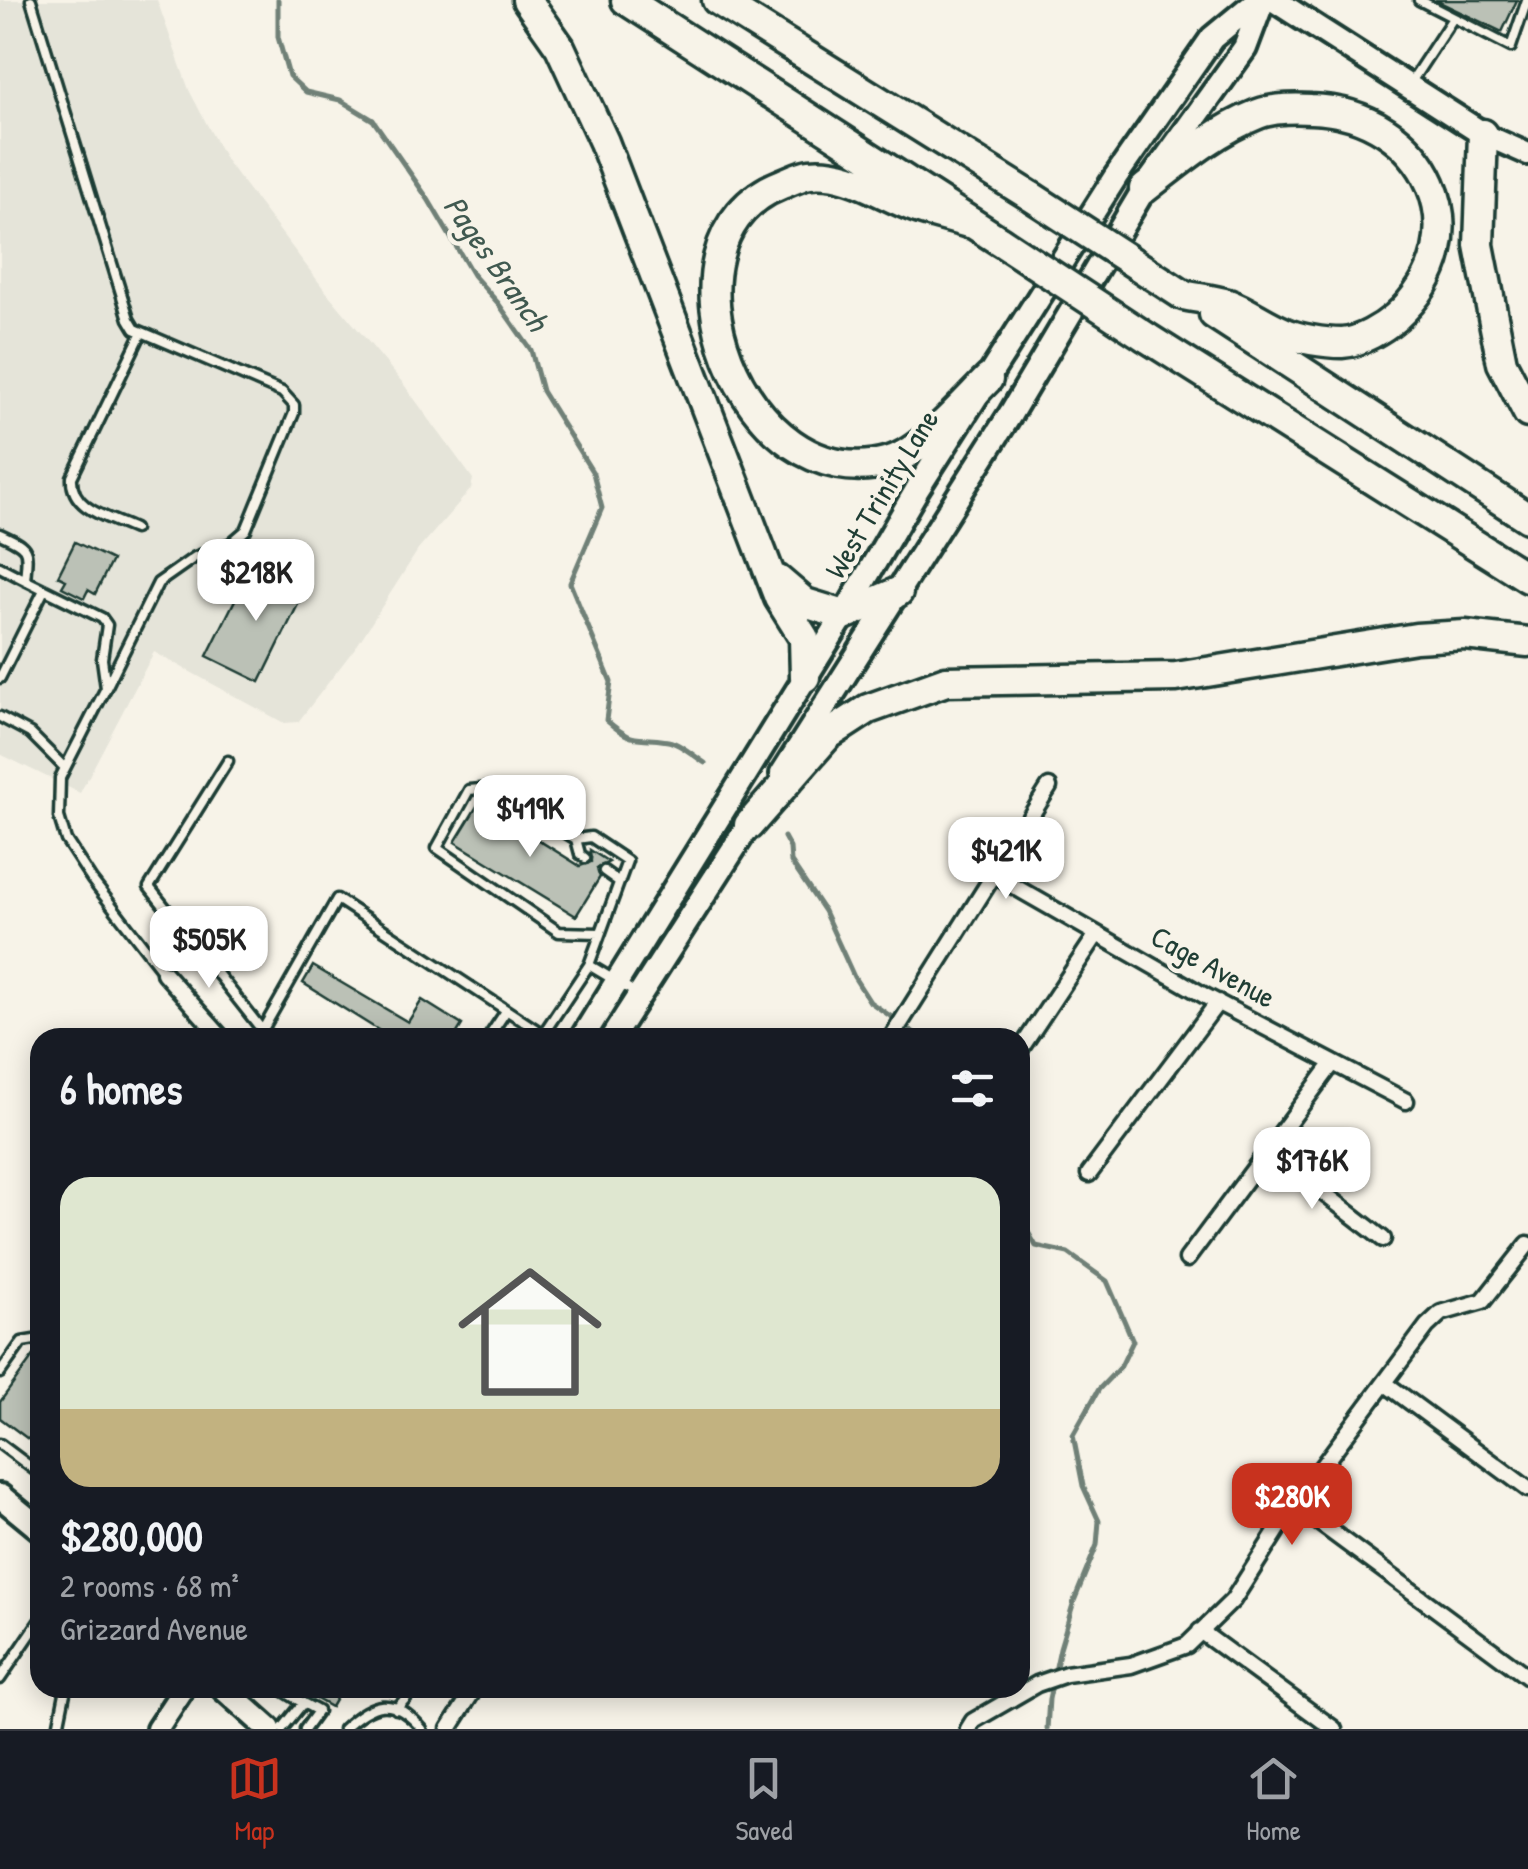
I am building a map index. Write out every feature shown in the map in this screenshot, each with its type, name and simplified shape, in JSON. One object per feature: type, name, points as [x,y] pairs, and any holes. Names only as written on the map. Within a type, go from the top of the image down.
[{"type":"highway","points":[[527,0],[560,48],[604,142],[778,598],[804,638],[805,678]]},
{"type":"highway","points":[[626,0],[968,223],[1528,578]]},
{"type":"highway","points":[[717,0],[1184,294],[1528,518]]},
{"type":"highway","points":[[1144,189],[1213,136],[1262,112],[1294,108],[1333,109],[1365,118],[1402,142],[1428,181],[1440,217],[1429,279],[1384,328],[1346,343],[1286,334],[1230,305],[1184,294]]},
{"type":"highway","points":[[1483,134],[1479,245],[1502,364],[1528,414]]},
{"type":"highway","points":[[968,223],[915,207],[863,182],[810,174],[764,192],[738,214],[722,240],[715,273],[716,315],[729,366],[752,406],[774,432],[830,462],[863,466],[894,460],[938,430],[988,378]]},
{"type":"highway","points":[[768,568],[804,602],[844,615],[898,592]]},
{"type":"highway","points":[[749,825],[828,735],[868,708],[946,681],[1176,677],[1416,638],[1465,635],[1528,642]]},
{"type":"main road","name":"West Trinity Lane","points":[[619,1028],[1012,413],[1144,189],[1244,48],[1260,0]]},
{"type":"main road","name":"West Trinity Lane","points":[[588,1028],[844,615],[918,488],[1116,176],[1212,38],[1260,0]]},
{"type":"main road","points":[[1274,0],[1483,134],[1528,154]]},
{"type":"main road","points":[[0,1496],[30,1521]]},
{"type":"main road","points":[[157,1729],[177,1698]]},
{"type":"main road","points":[[234,1698],[269,1729]]},
{"type":"street","points":[[897,1028],[1049,787]]},
{"type":"street","name":"Cage Avenue","points":[[996,876],[1218,1002],[1406,1102]]},
{"type":"street","points":[[1030,1035],[1096,934]]},
{"type":"street","points":[[164,973],[213,1028]]},
{"type":"street","points":[[1089,1174],[1218,1002]]},
{"type":"street","points":[[1186,1259],[1333,1063]]},
{"type":"street","points":[[1268,1150],[1383,1239]]},
{"type":"street","points":[[1030,1688],[1066,1674],[1131,1665],[1187,1644],[1233,1600],[1294,1504],[1427,1326],[1441,1313],[1482,1301],[1528,1244]]},
{"type":"street","points":[[1386,1384],[1528,1489]]},
{"type":"street","points":[[1294,1504],[1528,1678]]},
{"type":"street","points":[[1200,1632],[1334,1729]]},
{"type":"street","points":[[449,1729],[469,1698]]},
{"type":"street","points":[[968,1729],[974,1721],[1013,1698]]},
{"type":"lane","points":[[30,0],[128,319],[141,334],[282,392],[294,405],[246,530],[230,543],[195,557],[158,584],[60,778],[59,817],[66,840],[164,973]]},
{"type":"lane","points":[[1418,0],[1510,47],[1527,0]]},
{"type":"lane","points":[[1408,86],[1453,18]]},
{"type":"lane","points":[[134,528],[76,500],[71,489],[72,477],[141,334]]},
{"type":"lane","points":[[0,534],[24,545],[28,554],[25,580]]},
{"type":"lane","points":[[0,567],[102,618],[107,625],[102,658],[106,688]]},
{"type":"lane","points":[[0,678],[44,590]]},
{"type":"lane","points":[[0,717],[30,733],[66,768]]},
{"type":"lane","points":[[228,760],[149,887],[255,1028]]},
{"type":"lane","points":[[549,1028],[589,965],[627,861],[590,838],[576,838],[492,788],[469,790],[437,848],[559,932],[600,933]]},
{"type":"lane","points":[[576,838],[585,858]]},
{"type":"lane","points":[[604,871],[618,881]]},
{"type":"lane","points":[[263,1028],[338,900],[532,1028]]},
{"type":"lane","points":[[589,965],[640,995]]},
{"type":"lane","points":[[495,1028],[506,1011]]},
{"type":"lane","points":[[0,1373],[22,1342],[30,1341]]},
{"type":"lane","points":[[0,1444],[30,1466]]},
{"type":"lane","points":[[0,1679],[30,1635]]},
{"type":"lane","points":[[62,1729],[59,1723],[64,1698]]},
{"type":"lane","points":[[295,1698],[318,1711],[304,1729]]},
{"type":"lane","points":[[396,1709],[406,1698]]},
{"type":"lane","points":[[282,1729],[303,1703]]},
{"type":"lane","points":[[343,1729],[366,1708],[386,1704],[410,1714],[422,1729]]},
{"type":"shaded area","points":[[0,0],[157,0],[189,90],[225,159],[324,289],[402,382],[473,479],[471,489],[418,550],[358,644],[298,722],[284,723],[154,652],[80,793],[0,754]]},
{"type":"building","points":[[1435,0],[1517,0],[1502,32]]},
{"type":"building","points":[[75,542],[112,560],[95,594],[88,590],[84,598],[62,587],[66,580],[58,576]]},
{"type":"building","points":[[252,566],[304,592],[260,682],[207,656]]},
{"type":"building","points":[[479,803],[580,866],[591,862],[590,850],[609,862],[597,868],[600,877],[576,916],[455,842]]},
{"type":"building","points":[[313,966],[408,1022],[422,1000],[462,1025],[375,1028],[303,983]]},
{"type":"building","points":[[30,1361],[30,1440],[0,1418],[0,1402]]},
{"type":"building","points":[[315,1698],[336,1698],[331,1707]]},
{"type":"waterway","name":"Pages Branch","points":[[278,0],[278,37],[289,76],[306,92],[340,100],[373,120],[428,199],[473,275],[531,350],[542,391],[593,473],[602,508],[570,583],[611,682],[606,720],[630,736],[673,742],[705,763]]},
{"type":"waterway","name":"Pages Branch","points":[[784,837],[791,862],[824,911],[854,977],[870,1002],[908,1028]]},
{"type":"waterway","name":"Pages Branch","points":[[1030,1236],[1036,1246],[1068,1253],[1107,1281],[1133,1341],[1121,1366],[1099,1389],[1073,1435],[1083,1486],[1099,1521],[1097,1545],[1060,1648],[1047,1729]]}]
